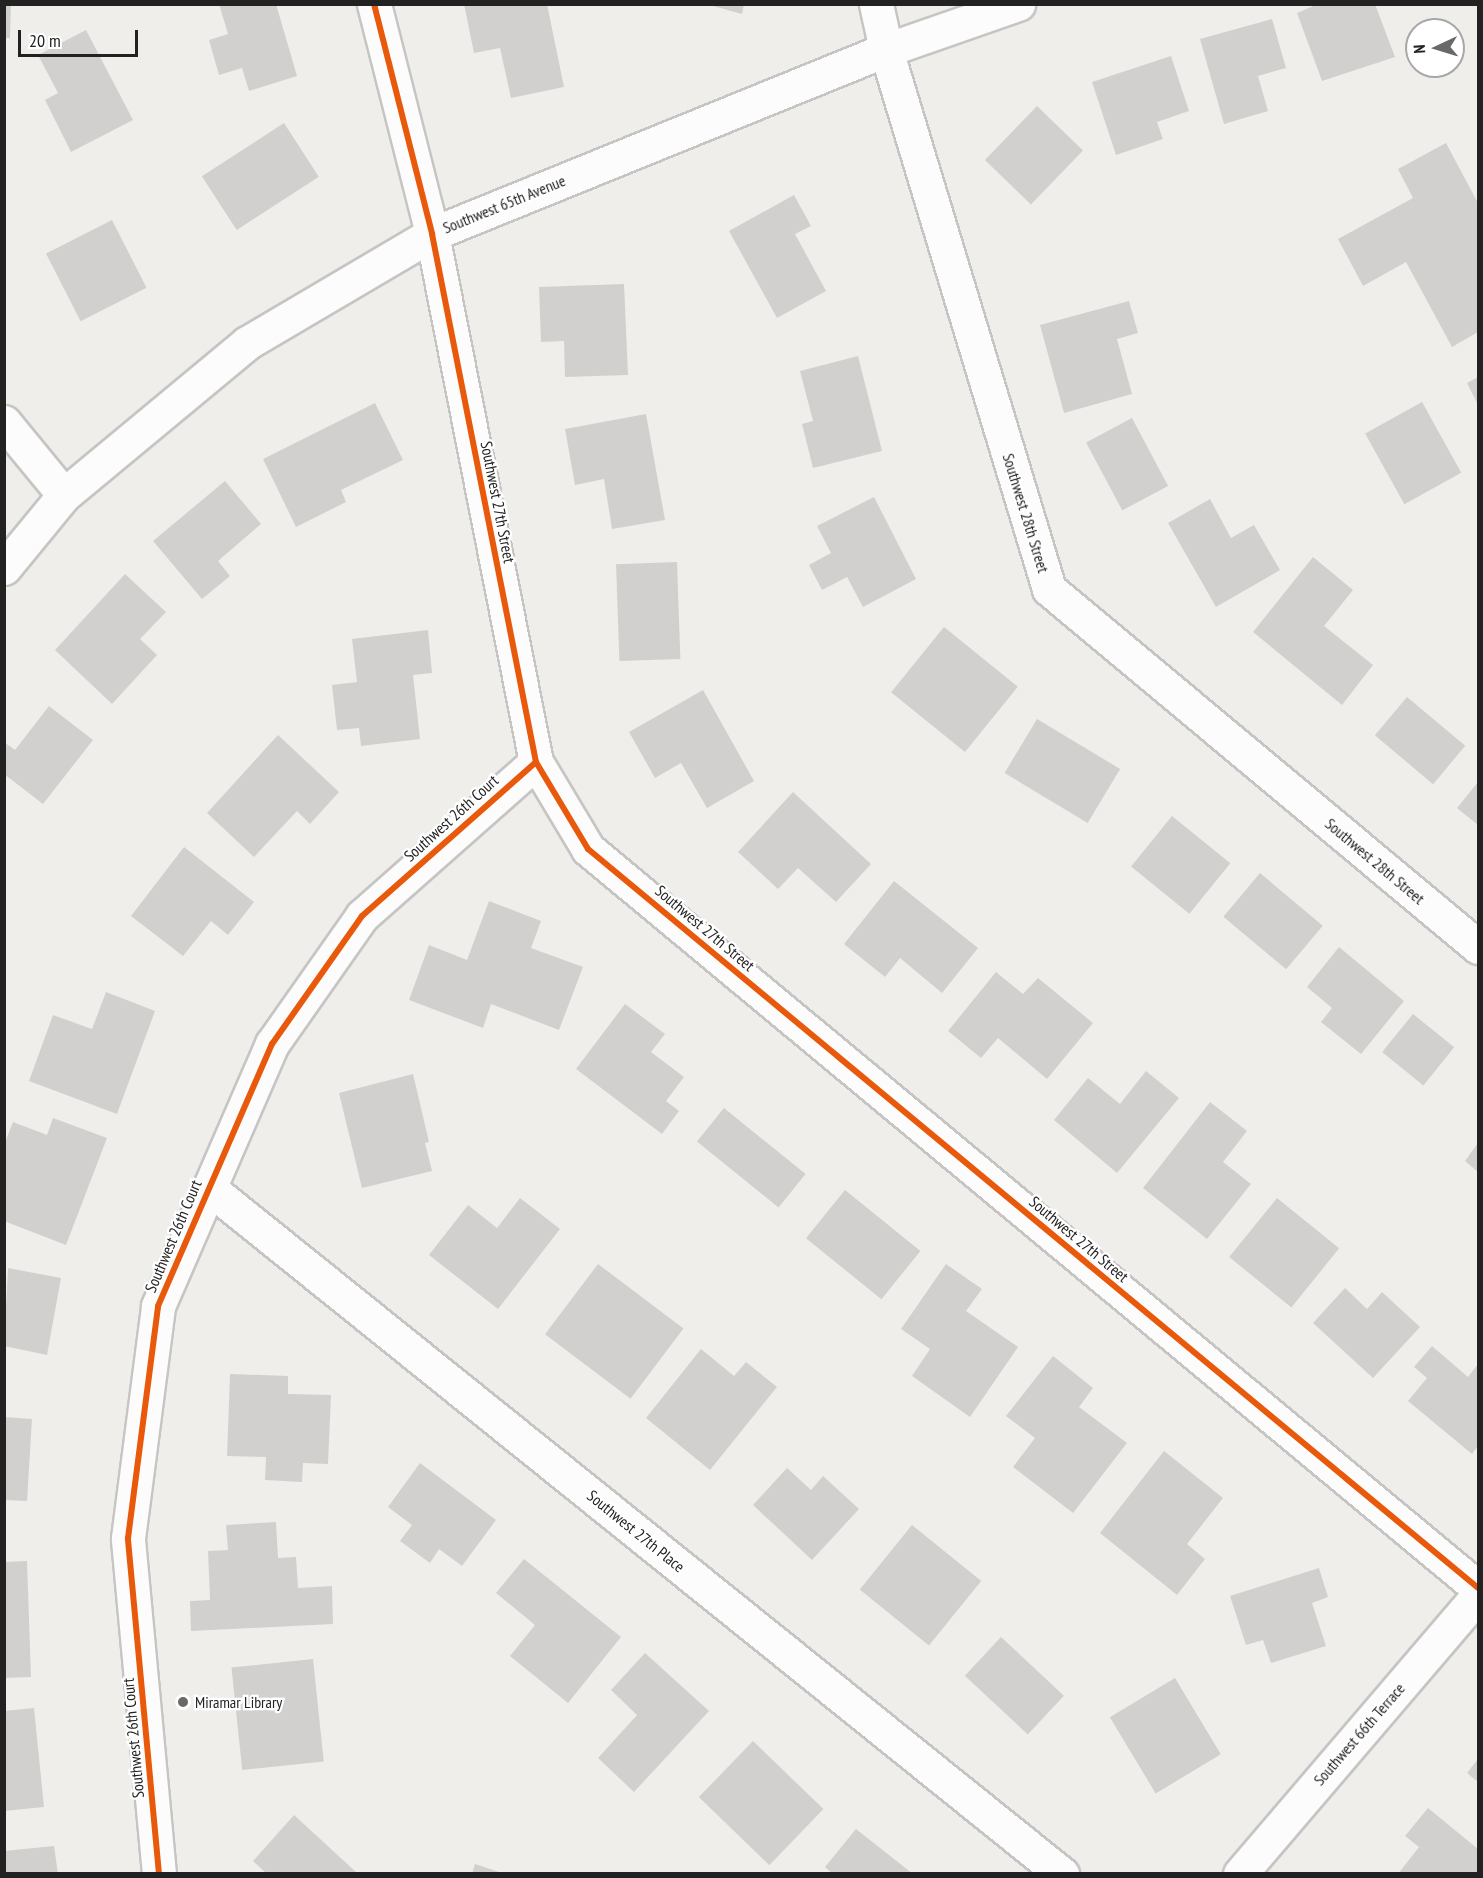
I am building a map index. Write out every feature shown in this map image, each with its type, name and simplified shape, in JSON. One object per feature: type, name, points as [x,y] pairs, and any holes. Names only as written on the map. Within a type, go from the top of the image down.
[{"type":"street","name":"Southwest 27th Street","points":[[374,4],[432,234],[536,762],[588,849],[1479,1588]]},
{"type":"street","name":"Southwest 28th Street","points":[[876,4],[886,50],[1049,589],[1479,947]]},
{"type":"street","name":"Southwest 65th Avenue","points":[[4,568],[64,495],[247,343],[432,234],[886,50],[1018,4]]},
{"type":"street","points":[[4,422],[64,495]]},
{"type":"street","name":"Southwest 26th Court","points":[[159,1874],[128,1538],[158,1306],[272,1044],[362,916],[536,762]]},
{"type":"street","name":"Southwest 27th Place","points":[[209,1188],[1062,1874]]},
{"type":"street","name":"Southwest 66th Terrace","points":[[1240,1874],[1479,1595]]},
{"type":"building","points":[[4,4],[11,4],[10,38],[4,38]]},
{"type":"building","points":[[219,4],[276,4],[297,76],[249,91],[242,68],[219,75],[209,40],[228,34]]},
{"type":"building","points":[[464,4],[547,4],[564,87],[511,98],[500,48],[474,53]]},
{"type":"building","points":[[706,4],[744,4],[742,14]]},
{"type":"building","points":[[1318,4],[1375,4],[1395,57],[1322,81],[1297,13]]},
{"type":"building","points":[[1272,19],[1286,68],[1258,76],[1268,111],[1224,124],[1200,39]]},
{"type":"building","points":[[86,30],[133,120],[71,152],[45,100],[58,93],[38,55]]},
{"type":"building","points":[[1171,56],[1189,111],[1157,122],[1163,139],[1116,155],[1092,82]]},
{"type":"building","points":[[1037,106],[1083,150],[1031,204],[985,160]]},
{"type":"building","points":[[284,123],[319,177],[237,230],[202,176]]},
{"type":"building","points":[[1446,143],[1478,203],[1478,332],[1452,347],[1406,262],[1363,286],[1338,239],[1413,198],[1398,169]]},
{"type":"building","points":[[794,195],[811,226],[795,234],[826,291],[777,318],[729,231]]},
{"type":"building","points":[[112,220],[147,288],[81,321],[46,254]]},
{"type":"building","points":[[624,284],[628,375],[565,377],[564,341],[541,342],[539,287]]},
{"type":"building","points":[[1129,301],[1138,333],[1117,339],[1132,394],[1064,413],[1040,325]]},
{"type":"building","points":[[858,356],[882,451],[813,468],[802,424],[813,421],[800,371]]},
{"type":"building","points":[[1478,377],[1478,405],[1467,383]]},
{"type":"building","points":[[1422,402],[1461,473],[1404,504],[1365,434]]},
{"type":"building","points":[[375,403],[403,460],[341,490],[346,502],[296,527],[263,459]]},
{"type":"building","points":[[646,414],[665,520],[612,529],[604,479],[575,485],[565,429]]},
{"type":"building","points":[[1132,418],[1168,486],[1122,510],[1086,442]]},
{"type":"building","points":[[225,481],[261,524],[218,561],[230,576],[202,599],[153,541]]},
{"type":"building","points":[[874,497],[916,579],[863,607],[847,577],[822,590],[809,565],[831,553],[817,526]]},
{"type":"building","points":[[1210,499],[1231,538],[1254,525],[1280,570],[1216,607],[1168,523]]},
{"type":"building","points":[[1313,557],[1353,590],[1324,626],[1373,665],[1342,705],[1253,632]]},
{"type":"building","points":[[677,562],[680,659],[619,661],[616,564]]},
{"type":"building","points":[[125,574],[166,612],[140,639],[157,655],[112,704],[55,650]]},
{"type":"building","points":[[944,627],[1018,687],[965,752],[891,692]]},
{"type":"building","points":[[428,630],[432,673],[413,675],[420,739],[361,746],[359,728],[337,730],[332,685],[357,682],[352,639]]},
{"type":"building","points":[[703,690],[754,781],[707,808],[681,763],[655,778],[629,732]]},
{"type":"building","points":[[1407,697],[1465,746],[1433,784],[1375,735]]},
{"type":"building","points":[[49,706],[93,740],[43,804],[4,774],[4,742],[15,750]]},
{"type":"building","points":[[1037,719],[1120,769],[1088,823],[1005,773]]},
{"type":"building","points":[[278,735],[339,792],[310,824],[297,811],[254,857],[207,813]]},
{"type":"building","points":[[1478,782],[1478,825],[1457,808]]},
{"type":"building","points":[[793,792],[871,864],[836,902],[798,868],[778,889],[738,852]]},
{"type":"building","points":[[1172,816],[1230,863],[1189,914],[1131,867]]},
{"type":"building","points":[[184,847],[254,902],[228,935],[211,921],[183,956],[131,916]]},
{"type":"building","points":[[1260,873],[1323,926],[1286,969],[1223,917]]},
{"type":"building","points":[[894,881],[978,948],[942,993],[900,958],[885,977],[844,944]]},
{"type":"building","points":[[489,901],[541,921],[531,948],[583,967],[559,1030],[491,1004],[483,1028],[409,1000],[429,945],[467,960]]},
{"type":"building","points":[[1339,947],[1404,1001],[1361,1054],[1321,1022],[1332,1008],[1307,987]]},
{"type":"building","points":[[996,972],[1023,994],[1038,978],[1093,1023],[1047,1079],[998,1038],[981,1058],[948,1031]]},
{"type":"building","points":[[106,992],[155,1011],[117,1114],[29,1081],[53,1015],[92,1029]]},
{"type":"building","points":[[625,1004],[665,1034],[651,1052],[684,1077],[666,1101],[679,1111],[662,1134],[576,1069]]},
{"type":"building","points":[[1413,1014],[1454,1047],[1423,1085],[1382,1052]]},
{"type":"building","points":[[1146,1071],[1179,1098],[1117,1173],[1054,1120],[1088,1078],[1120,1104]]},
{"type":"building","points":[[413,1074],[429,1142],[425,1143],[432,1171],[362,1188],[339,1093]]},
{"type":"building","points":[[1210,1102],[1247,1131],[1223,1162],[1251,1184],[1207,1239],[1143,1188]]},
{"type":"building","points":[[724,1108],[806,1174],[779,1207],[697,1141]]},
{"type":"building","points":[[53,1118],[107,1138],[66,1245],[4,1221],[4,1145],[13,1122],[47,1135]]},
{"type":"building","points":[[1478,1143],[1478,1172],[1465,1161]]},
{"type":"building","points":[[845,1190],[920,1251],[881,1299],[806,1238]]},
{"type":"building","points":[[520,1198],[560,1229],[498,1309],[429,1255],[468,1205],[497,1228]]},
{"type":"building","points":[[1277,1198],[1339,1248],[1291,1307],[1229,1257]]},
{"type":"building","points":[[598,1264],[683,1328],[630,1399],[545,1334]]},
{"type":"building","points":[[946,1264],[982,1289],[966,1311],[1018,1347],[970,1417],[912,1376],[930,1349],[901,1329]]},
{"type":"building","points":[[8,1268],[61,1278],[47,1355],[4,1346]]},
{"type":"building","points":[[1345,1288],[1367,1309],[1382,1292],[1420,1327],[1373,1378],[1313,1323]]},
{"type":"building","points":[[1432,1346],[1468,1377],[1478,1364],[1478,1446],[1472,1454],[1408,1401],[1427,1378],[1414,1367]]},
{"type":"building","points":[[701,1349],[734,1376],[746,1362],[777,1387],[710,1470],[646,1418]]},
{"type":"building","points":[[1053,1356],[1093,1388],[1079,1407],[1127,1443],[1073,1513],[1013,1467],[1035,1438],[1006,1416]]},
{"type":"building","points":[[230,1374],[288,1376],[288,1394],[331,1395],[328,1464],[303,1463],[302,1482],[265,1480],[266,1457],[227,1456]]},
{"type":"building","points":[[4,1417],[32,1419],[27,1501],[4,1500]]},
{"type":"building","points":[[1164,1451],[1223,1498],[1187,1544],[1205,1559],[1177,1595],[1100,1533]]},
{"type":"building","points":[[420,1463],[496,1520],[462,1566],[439,1549],[430,1563],[400,1541],[412,1525],[388,1507]]},
{"type":"building","points":[[787,1468],[811,1490],[823,1476],[859,1509],[812,1560],[753,1505]]},
{"type":"building","points":[[276,1522],[278,1558],[296,1557],[298,1588],[332,1586],[333,1624],[191,1631],[190,1601],[210,1600],[208,1551],[228,1550],[226,1525]]},
{"type":"building","points":[[912,1525],[981,1581],[929,1646],[860,1590]]},
{"type":"building","points":[[524,1559],[621,1637],[568,1703],[510,1656],[535,1625],[496,1593]]},
{"type":"building","points":[[27,1561],[31,1677],[4,1678],[4,1562]]},
{"type":"building","points":[[1319,1568],[1328,1597],[1312,1603],[1326,1646],[1271,1663],[1263,1640],[1246,1645],[1230,1596]]},
{"type":"building","points":[[1001,1637],[1064,1696],[1028,1734],[965,1676]]},
{"type":"building","points":[[645,1653],[709,1711],[634,1792],[598,1758],[637,1715],[611,1690]]},
{"type":"building","points":[[313,1659],[324,1761],[242,1770],[231,1668]]},
{"type":"building","points":[[1175,1678],[1221,1754],[1156,1793],[1110,1717]]},
{"type":"building","points":[[34,1708],[44,1807],[4,1811],[4,1711]]},
{"type":"building","points":[[753,1741],[823,1809],[769,1865],[699,1797]]},
{"type":"building","points":[[1478,1759],[1478,1782],[1467,1773]]},
{"type":"building","points":[[1428,1808],[1478,1849],[1478,1874],[1398,1874],[1419,1847],[1405,1836]]},
{"type":"building","points":[[294,1815],[356,1872],[355,1874],[267,1874],[253,1861]]},
{"type":"building","points":[[856,1829],[913,1874],[833,1874],[825,1867]]},
{"type":"building","points":[[54,1846],[58,1874],[6,1874],[4,1851]]},
{"type":"building","points":[[475,1864],[502,1873],[502,1874],[472,1874]]},
{"type":"cycle path","points":[[374,4],[432,234],[536,762],[588,849],[1478,1588]]},
{"type":"cycle path","points":[[159,1874],[128,1538],[158,1306],[272,1044],[362,916],[536,762]]},
{"type":"place","name":"Miramar Library","points":[[183,1702]]}]
